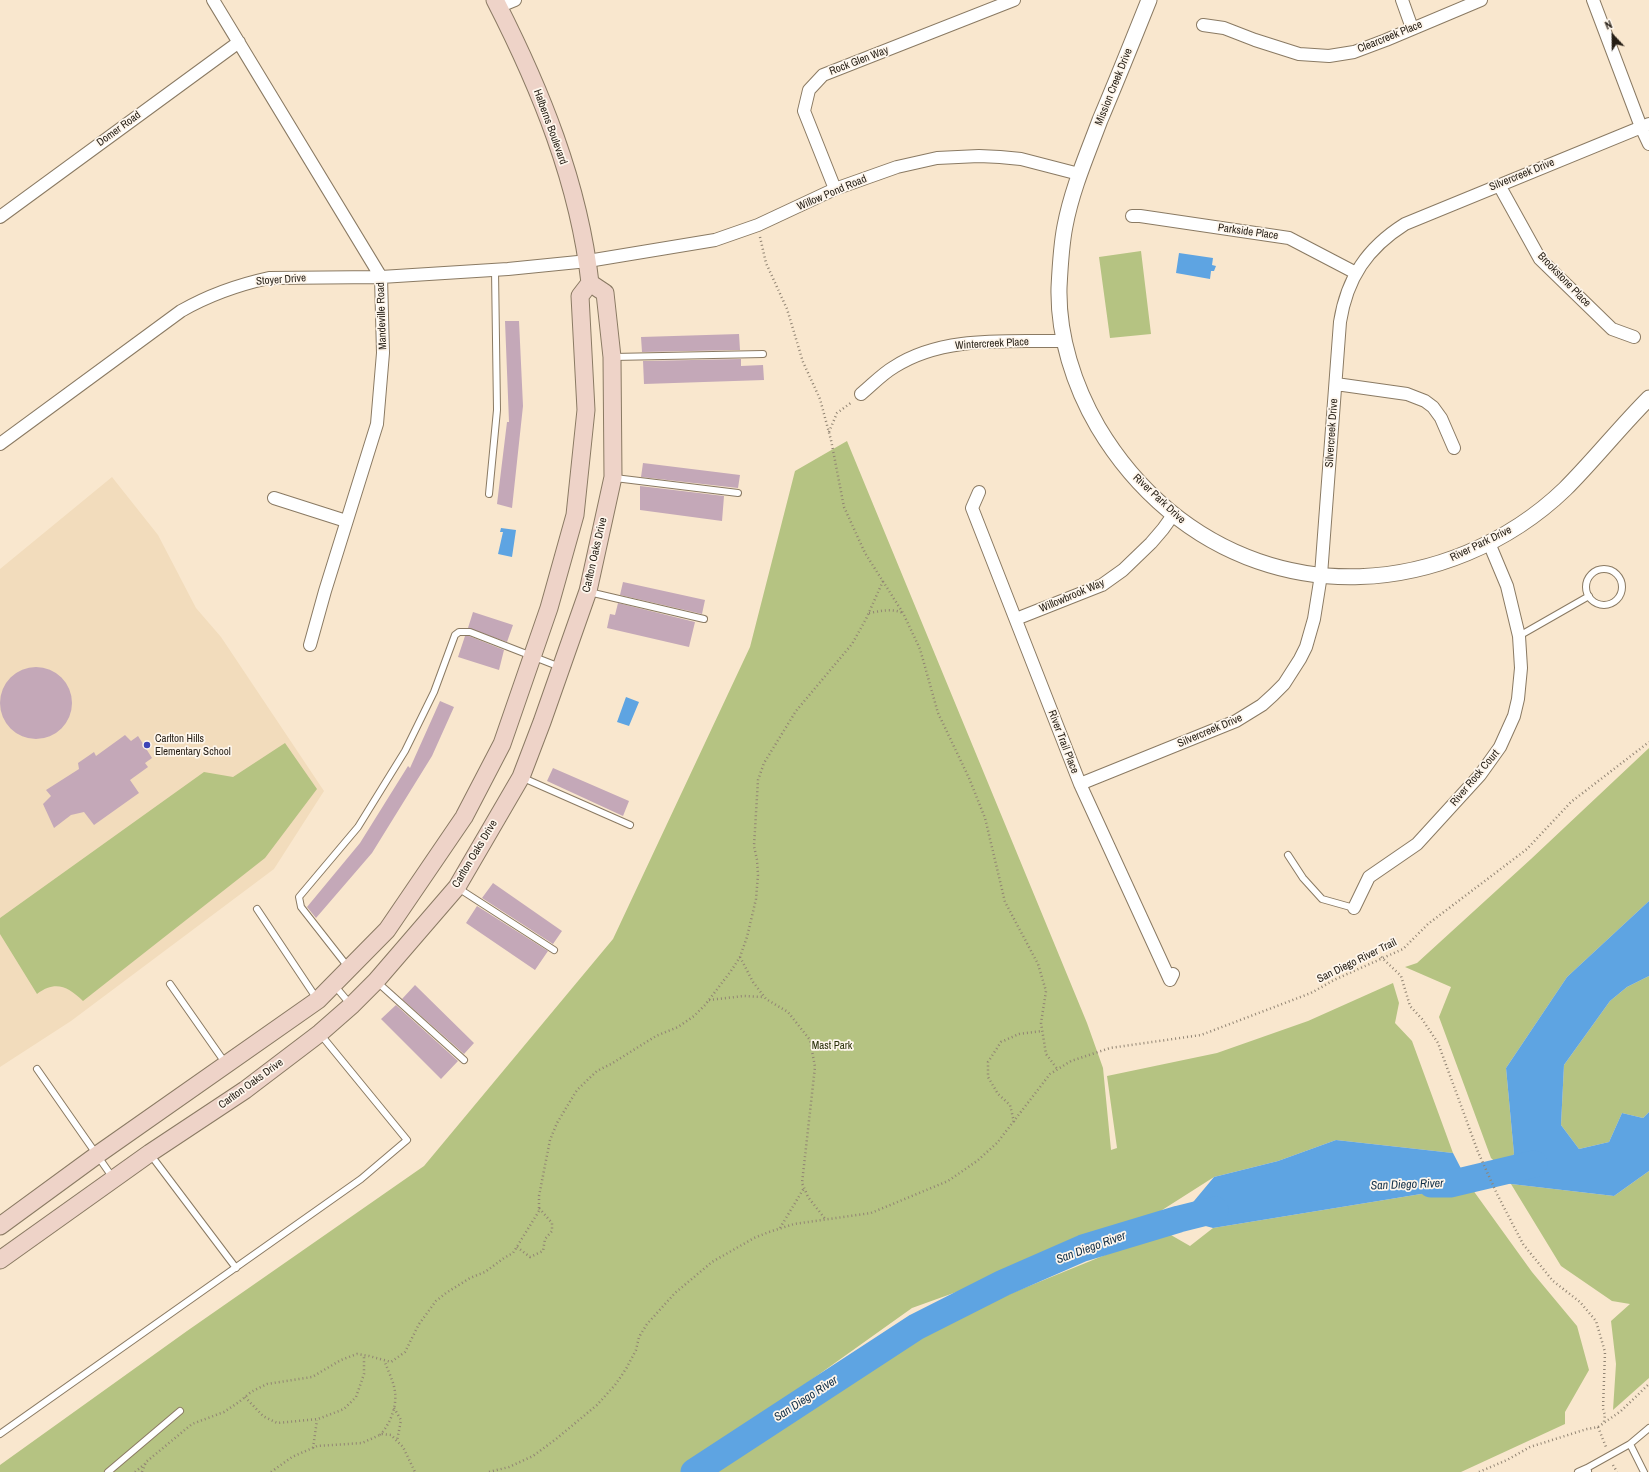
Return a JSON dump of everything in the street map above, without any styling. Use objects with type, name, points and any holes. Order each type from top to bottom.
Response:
[{"type":"main road","name":"Halberns Boulevard","points":[[496,3],[542,100],[550,122],[574,199],[588,261]]},
{"type":"main road","points":[[0,1226],[97,1155],[318,1000],[387,930],[464,816],[502,744],[549,608],[575,515],[586,410],[580,296],[590,283],[588,261]]},
{"type":"main road","name":"Carlton Oaks Drive","points":[[0,1260],[150,1153],[245,1090],[320,1033],[352,1005],[376,981],[457,887],[521,777],[542,722],[588,591],[613,478],[612,357],[605,293],[590,283]]},
{"type":"street","name":"Mandeville Road","points":[[213,0],[381,277],[383,353],[377,424],[346,522],[310,645]]},
{"type":"street","points":[[496,3],[515,0]]},
{"type":"street","name":"Rock Glen Way","points":[[835,189],[804,111],[809,90],[823,75],[1014,0]]},
{"type":"street","name":"Mission Creek Drive","points":[[1079,174],[1148,0]]},
{"type":"street","points":[[1402,0],[1412,28]]},
{"type":"street","name":"Clearcreek Place","points":[[1203,25],[1224,28],[1299,54],[1329,56],[1354,52],[1481,0]]},
{"type":"street","points":[[1593,0],[1645,125],[1649,144]]},
{"type":"street","name":"Domer Road","points":[[0,217],[239,42]]},
{"type":"street","name":"Silvercreek Drive","points":[[1080,784],[1236,721],[1262,705],[1284,684],[1297,665],[1306,646],[1314,619],[1321,575],[1340,322],[1343,305],[1348,289],[1356,273],[1372,251],[1393,232],[1405,224],[1645,125]]},
{"type":"street","name":"Willow Pond Road","points":[[588,261],[715,240],[758,225],[835,189],[897,167],[924,161],[958,156],[1021,159],[1079,174]]},
{"type":"street","name":"River Park Drive","points":[[1079,174],[1065,227],[1059,288],[1065,341],[1070,362],[1085,402],[1107,442],[1138,481],[1173,515],[1198,533],[1232,551],[1276,566],[1321,575],[1373,576],[1405,572],[1449,560],[1489,543],[1529,519],[1565,488],[1649,398]]},
{"type":"street","name":"Brookstone Place","points":[[1499,185],[1540,259],[1612,329],[1634,337]]},
{"type":"street","name":"Parkside Place","points":[[1132,216],[1289,238],[1356,273]]},
{"type":"street","name":"Stoyer Drive","points":[[0,444],[181,311],[208,296],[231,288],[268,278],[381,277],[495,270],[588,261]]},
{"type":"street","name":"Wintercreek Place","points":[[861,394],[894,367],[927,352],[945,347],[984,342],[1065,341]]},
{"type":"street","points":[[1336,384],[1407,394],[1425,401],[1433,407],[1441,418],[1454,448]]},
{"type":"street","name":"River Trail Place","points":[[979,492],[972,508],[1080,784],[1170,980],[1173,974]]},
{"type":"street","points":[[274,498],[346,522]]},
{"type":"street","name":"Willowbrook Way","points":[[1016,619],[1102,585],[1123,570],[1151,543],[1173,515]]},
{"type":"street","name":"River Rock Court","points":[[1354,908],[1369,877],[1417,844],[1480,775],[1500,747],[1514,716],[1522,668],[1519,636],[1507,586],[1489,543]]},
{"type":"lane","points":[[489,494],[497,410],[495,270]]},
{"type":"lane","points":[[612,357],[763,354]]},
{"type":"lane","points":[[613,478],[738,493]]},
{"type":"lane","points":[[1607,569],[1618,575],[1622,586],[1621,592],[1615,601],[1609,604],[1598,603],[1589,596],[1586,585],[1591,574],[1596,571],[1607,569]]},
{"type":"lane","points":[[588,591],[704,618]]},
{"type":"lane","points":[[1519,636],[1589,596]]},
{"type":"lane","points":[[349,969],[301,907],[299,900],[301,893],[358,827],[405,752],[434,692],[455,636],[464,631],[470,632],[561,667]]},
{"type":"lane","points":[[521,777],[630,825]]},
{"type":"lane","points":[[1288,855],[1302,878],[1322,899],[1354,908]]},
{"type":"lane","points":[[457,887],[554,950]]},
{"type":"lane","points":[[257,909],[318,1000]]},
{"type":"lane","points":[[376,981],[464,1060]]},
{"type":"lane","points":[[170,984],[226,1064]]},
{"type":"lane","points":[[334,985],[352,1005]]},
{"type":"lane","points":[[0,1434],[361,1179],[407,1140],[320,1033]]},
{"type":"lane","points":[[37,1069],[114,1180]]},
{"type":"lane","points":[[150,1153],[236,1268]]},
{"type":"lane","points":[[108,1472],[180,1411]]},
{"type":"lane","points":[[1578,1472],[1588,1470],[1630,1444],[1649,1428]]},
{"type":"lane","points":[[1630,1444],[1644,1472]]},
{"type":"path","points":[[758,225],[766,263],[788,309],[803,362],[820,399],[844,508],[865,553],[904,614],[920,649],[938,713],[969,778],[984,818],[1005,902],[1038,964],[1046,991],[1041,1023],[1046,1054],[1058,1070]]},
{"type":"path","points":[[828,432],[837,413],[861,394]]},
{"type":"path","points":[[135,1472],[192,1424],[224,1412],[251,1392],[267,1384],[312,1377],[341,1360],[357,1354],[391,1362],[405,1352],[419,1324],[427,1312],[446,1292],[470,1278],[484,1272],[513,1253],[538,1211],[539,1196],[550,1140],[557,1123],[577,1090],[597,1071],[612,1064],[656,1036],[678,1027],[694,1016],[731,971],[740,957],[747,937],[756,899],[758,875],[754,839],[758,780],[764,763],[796,710],[852,644],[869,613],[883,581]]},
{"type":"path","points":[[869,613],[884,610],[896,610],[904,614]]},
{"type":"path","name":"San Diego River Trail","points":[[489,1472],[509,1467],[533,1456],[556,1439],[597,1404],[616,1385],[626,1369],[636,1350],[639,1337],[647,1324],[689,1280],[723,1255],[754,1238],[794,1224],[870,1213],[948,1181],[977,1161],[997,1143],[1050,1074],[1071,1061],[1110,1048],[1200,1035],[1311,993],[1381,957],[1403,948],[1428,924],[1527,849],[1571,802],[1649,742]]},
{"type":"path","points":[[740,957],[753,982],[764,997],[788,1012],[810,1040],[815,1067],[802,1183],[808,1197],[826,1220]]},
{"type":"path","points":[[1381,957],[1401,976],[1410,1006],[1422,1019],[1438,1042],[1478,1152],[1497,1194],[1524,1244],[1553,1281],[1580,1302],[1596,1321],[1606,1352],[1603,1409],[1605,1415],[1604,1422]]},
{"type":"path","points":[[708,1000],[744,996],[764,997]]},
{"type":"path","points":[[1014,1122],[1010,1105],[998,1094],[988,1077],[988,1062],[1001,1042],[1019,1034],[1042,1031]]},
{"type":"path","points":[[779,1229],[804,1188]]},
{"type":"path","points":[[517,1247],[530,1257],[544,1251],[545,1239],[552,1231],[552,1223],[539,1208]]},
{"type":"path","points":[[245,1397],[263,1416],[277,1423],[317,1420],[344,1409],[356,1397],[364,1374],[364,1355]]},
{"type":"path","points":[[378,1436],[388,1426],[394,1408],[395,1392],[385,1361]]},
{"type":"path","points":[[1479,1472],[1507,1460],[1530,1447],[1598,1427],[1621,1412],[1649,1384]]},
{"type":"path","points":[[394,1408],[401,1420],[397,1441]]},
{"type":"path","points":[[313,1448],[317,1420]]},
{"type":"path","points":[[1598,1427],[1606,1449]]},
{"type":"path","points":[[271,1472],[292,1457],[317,1446],[362,1443],[382,1434],[391,1435],[404,1447],[415,1472]]},
{"type":"path","points":[[142,1472],[146,1463]]},
{"type":"shaded area","name":"Carlton Hills Elementary School","points":[[112,477],[158,535],[196,608],[221,637],[324,791],[274,869],[71,1021],[0,1067],[0,569]]},
{"type":"green space","points":[[1141,251],[1151,334],[1110,338],[1099,257]]},
{"type":"green space","name":"Mast Park","points":[[847,441],[1087,1023],[1103,1068],[1111,1150],[1117,1148],[1107,1076],[1217,1053],[1308,1021],[1393,983],[1399,1003],[1395,1023],[1412,1041],[1453,1153],[1336,1140],[1278,1161],[1214,1177],[1148,1219],[998,1277],[912,1308],[682,1472],[0,1472],[0,1465],[187,1331],[424,1166],[613,939],[750,647],[795,471]]},
{"type":"green space","points":[[285,743],[317,789],[265,858],[83,1001],[67,989],[56,986],[50,987],[37,994],[0,934],[0,918],[204,772],[233,777]]},
{"type":"green space","points":[[1649,748],[1649,901],[1567,977],[1506,1068],[1514,1154],[1501,1167],[1491,1158],[1439,1017],[1451,987],[1405,967],[1417,963],[1531,859]]},
{"type":"green space","points":[[1649,976],[1649,1112],[1643,1118],[1622,1113],[1609,1142],[1579,1149],[1561,1125],[1564,1065],[1610,1001],[1627,987]]},
{"type":"green space","points":[[1649,1171],[1649,1378],[1613,1410],[1616,1364],[1611,1321],[1630,1304],[1612,1301],[1561,1266],[1511,1184],[1614,1196]]},
{"type":"green space","points":[[1470,1186],[1532,1272],[1577,1326],[1589,1370],[1565,1412],[1565,1424],[1461,1472],[709,1472],[924,1334],[1012,1293],[1164,1231],[1190,1246],[1213,1228]]},
{"type":"water","points":[[1179,253],[1213,258],[1212,265],[1216,266],[1214,271],[1211,271],[1210,279],[1176,273]]},
{"type":"water","points":[[501,528],[516,530],[512,557],[498,554],[503,532],[500,532]]},
{"type":"water","points":[[626,697],[639,702],[629,726],[617,722]]},
{"type":"water","points":[[1649,901],[1649,976],[1627,987],[1610,1001],[1564,1065],[1561,1125],[1579,1149],[1609,1142],[1622,1113],[1643,1118],[1649,1112],[1649,1171],[1614,1196],[1511,1184],[1495,1179],[1501,1167],[1514,1154],[1506,1068],[1567,977]]},
{"type":"water","points":[[1336,1140],[1453,1153],[1470,1186],[1213,1228],[1179,1219],[1214,1177],[1278,1161]]},
{"type":"building","points":[[505,321],[519,321],[523,406],[512,508],[497,504],[507,422],[509,422]]},
{"type":"building","points":[[739,334],[740,350],[642,352],[641,337]]},
{"type":"building","points":[[741,359],[741,366],[763,365],[764,380],[644,384],[643,361]]},
{"type":"building","points":[[643,463],[740,475],[738,488],[641,477]]},
{"type":"building","points":[[640,486],[724,496],[722,521],[640,510]]},
{"type":"building","points":[[623,582],[705,600],[702,614],[620,595]]},
{"type":"building","points":[[618,603],[695,622],[689,647],[607,628],[610,614],[615,615]]},
{"type":"building","points":[[473,612],[513,625],[507,642],[468,628]]},
{"type":"building","points":[[465,636],[469,636],[504,650],[499,670],[458,657]]},
{"type":"building","points":[[36,667],[56,673],[66,683],[72,703],[66,723],[56,733],[36,739],[16,733],[6,723],[0,703],[6,683],[16,673]]},
{"type":"building","points":[[440,701],[454,707],[432,756],[372,853],[316,918],[307,907],[360,843],[408,766],[410,768]]},
{"type":"building","points":[[125,735],[131,741],[138,736],[152,758],[145,763],[148,767],[130,780],[139,793],[94,825],[84,812],[71,815],[54,828],[43,804],[51,796],[46,790],[79,769],[78,763],[94,752],[96,756]]},
{"type":"building","points":[[553,768],[629,801],[623,816],[547,781]]},
{"type":"building","points":[[493,883],[562,931],[553,944],[482,898]]},
{"type":"building","points":[[477,906],[548,951],[535,970],[466,923]]},
{"type":"building","points":[[415,985],[474,1043],[464,1054],[402,999]]},
{"type":"building","points":[[396,1005],[458,1061],[441,1079],[381,1019]]},
{"type":"waterway","name":"San Diego River","points":[[1431,1184],[1450,1184],[1534,1164]]},
{"type":"waterway","name":"San Diego River","points":[[694,1472],[916,1327],[1003,1283],[1083,1248],[1179,1219],[1215,1210]]},
{"type":"place","name":"Carlton Hills Elementary School","points":[[147,745]]}]
